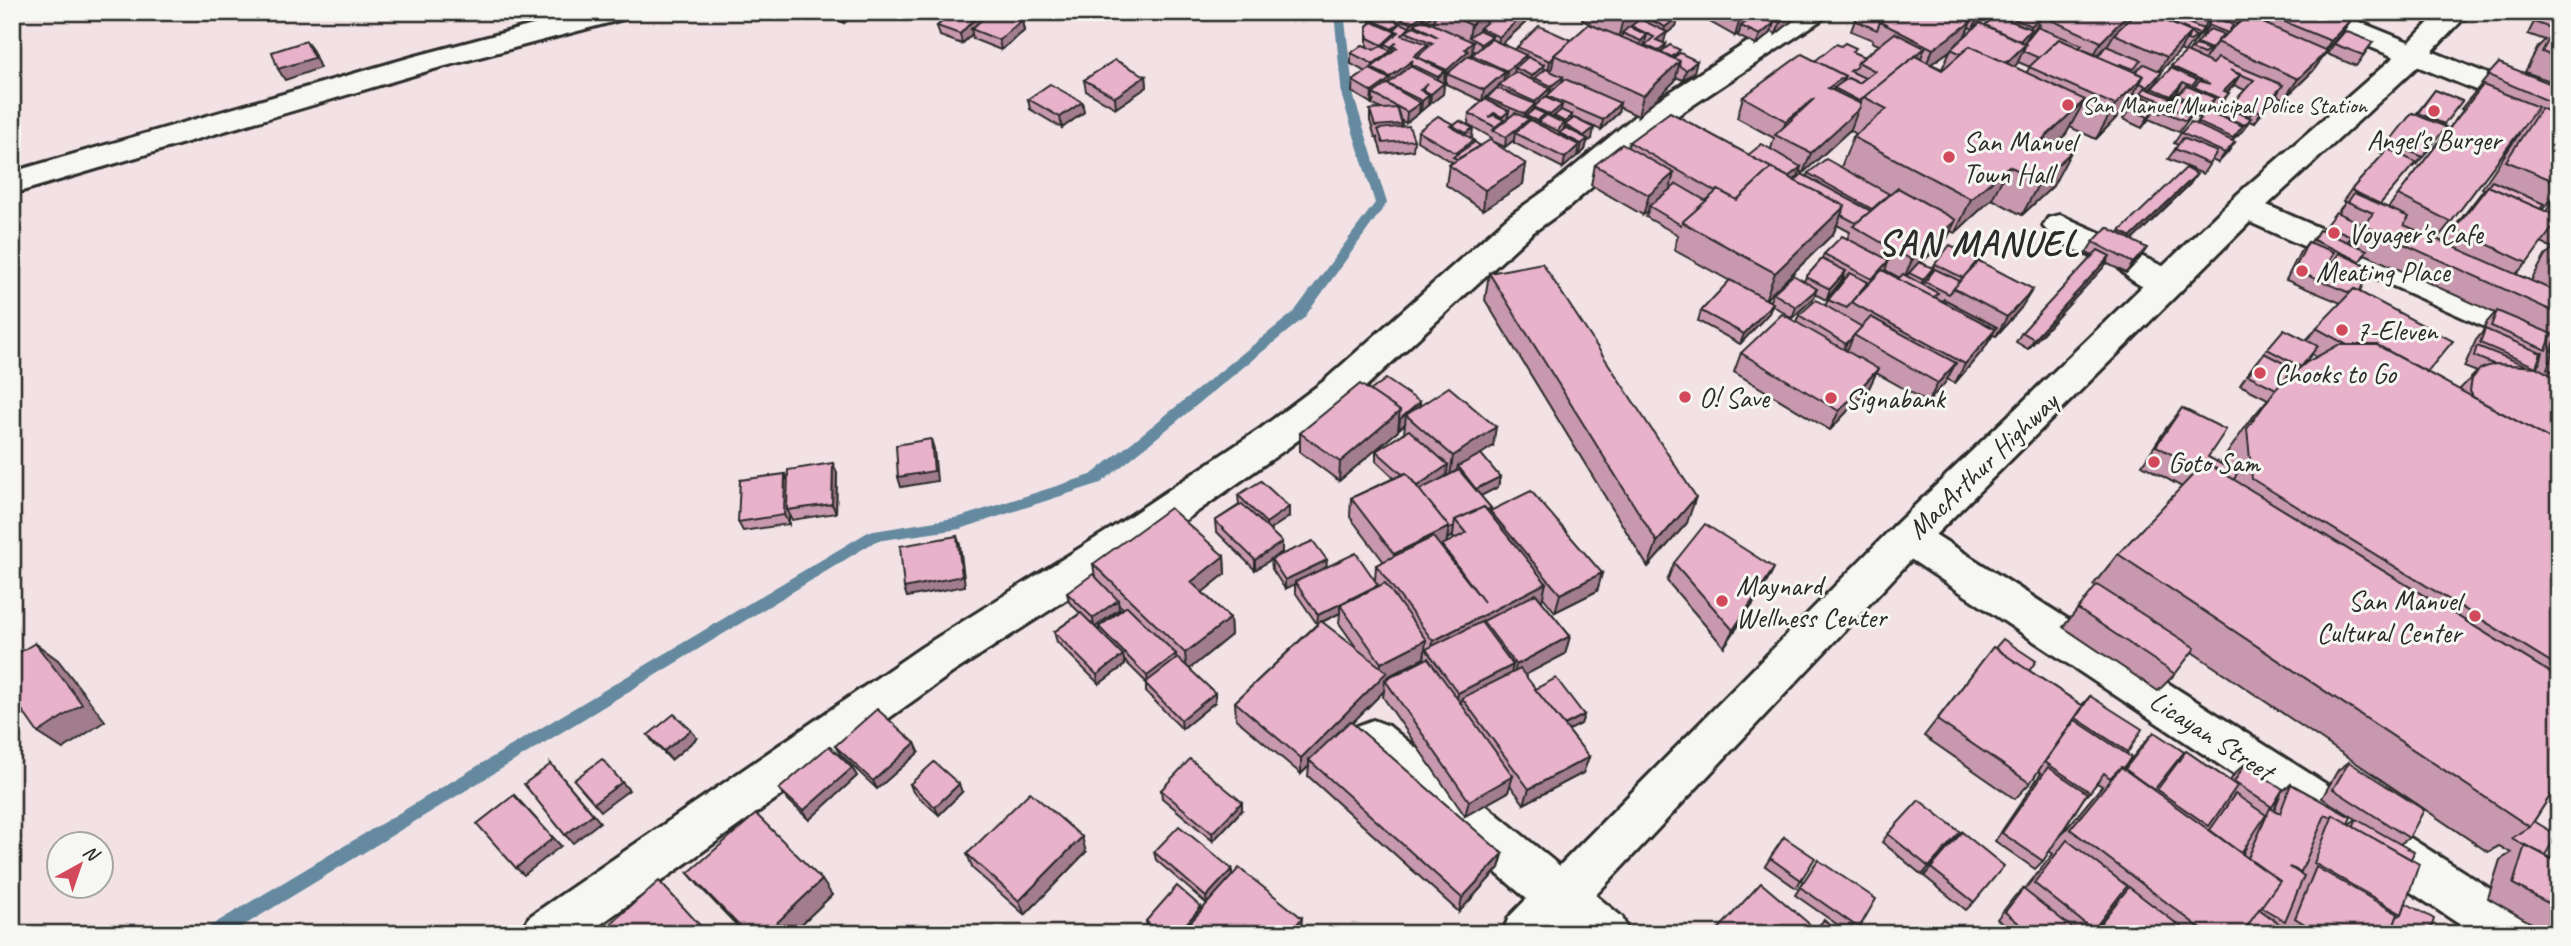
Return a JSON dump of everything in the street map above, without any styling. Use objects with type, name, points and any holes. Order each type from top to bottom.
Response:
[{"type":"main road","points":[[12,183],[423,64],[617,12]]},
{"type":"main road","points":[[546,934],[937,660],[1201,490],[1337,391],[1520,225],[1558,198],[1652,118],[1814,12]]},
{"type":"main road","points":[[2309,12],[2559,114]]},
{"type":"main road","name":"MacArthur Highway","points":[[1526,934],[1908,537],[2246,207],[2412,56],[2456,12]]},
{"type":"main road","points":[[2246,207],[2559,347]]},
{"type":"main road","points":[[2060,226],[2095,244]]},
{"type":"main road","points":[[2134,265],[2168,283]]},
{"type":"main road","name":"Licayan Street","points":[[1908,537],[2517,934]]},
{"type":"main road","points":[[1373,740],[1605,934]]},
{"type":"building","points":[[952,12],[981,12],[960,34],[937,26]]},
{"type":"building","points":[[991,12],[1001,12],[1022,20],[999,40],[971,29]]},
{"type":"building","points":[[1379,12],[1399,23],[1392,29],[1370,19]]},
{"type":"building","points":[[1405,12],[1427,12],[1411,23],[1398,17]]},
{"type":"building","points":[[1427,12],[1435,12],[1428,19],[1423,17]]},
{"type":"building","points":[[1443,12],[1485,12],[1471,25]]},
{"type":"building","points":[[1498,12],[1526,13],[1499,37],[1480,28]]},
{"type":"building","points":[[1610,12],[1632,12],[1623,19]]},
{"type":"building","points":[[1651,12],[1670,12],[1679,16],[1665,27],[1645,17]]},
{"type":"building","points":[[1771,12],[1793,12],[1780,23],[1766,16]]},
{"type":"building","points":[[1864,12],[1883,20],[1877,30],[1855,20]]},
{"type":"building","points":[[1871,12],[1894,12],[1885,19]]},
{"type":"building","points":[[1894,12],[1952,12],[1971,22],[1933,49],[1880,22]]},
{"type":"building","points":[[1999,12],[2030,12],[2041,17],[2031,26]]},
{"type":"building","points":[[2049,12],[2130,12],[2101,42],[2044,17]]},
{"type":"building","points":[[2137,12],[2145,12],[2191,32],[2167,57],[2114,34]]},
{"type":"building","points":[[2230,12],[2275,12],[2264,24],[2247,16],[2238,24],[2223,19]]},
{"type":"building","points":[[2277,12],[2346,12],[2354,16],[2331,41],[2273,17]]},
{"type":"building","points":[[2542,12],[2559,12],[2559,29],[2536,23]]},
{"type":"building","points":[[1996,15],[2031,29],[2020,41],[1985,25]]},
{"type":"building","points":[[1760,16],[1774,23],[1760,35],[1741,26],[1749,20],[1754,21]]},
{"type":"building","points":[[2171,16],[2203,29],[2199,34],[2167,21]]},
{"type":"building","points":[[2247,16],[2327,51],[2298,79],[2217,42]]},
{"type":"building","points":[[2214,17],[2233,25],[2228,33],[2208,25]]},
{"type":"building","points":[[1422,19],[1473,42],[1465,49],[1468,51],[1447,70],[1417,57],[1433,43],[1406,32],[1414,26],[1438,37],[1415,24]]},
{"type":"building","points":[[1640,19],[1667,32],[1656,40],[1666,44],[1658,51],[1645,45],[1654,37],[1631,26]]},
{"type":"building","points":[[1372,22],[1396,32],[1382,45],[1368,38],[1367,26]]},
{"type":"building","points":[[1401,23],[1410,27],[1402,35],[1428,44],[1414,56],[1445,71],[1438,77],[1411,64],[1413,60],[1390,77],[1371,68],[1397,48],[1393,46],[1397,42],[1391,47],[1385,44],[1399,32],[1394,30]]},
{"type":"building","points":[[1980,23],[2026,44],[2006,63],[1970,46],[1961,54],[1951,49]]},
{"type":"building","points":[[1589,24],[1680,61],[1643,96],[1554,55]]},
{"type":"building","points":[[1539,26],[1571,40],[1550,61],[1517,47]]},
{"type":"building","points":[[1629,27],[1647,35],[1641,41],[1622,33]]},
{"type":"building","points":[[2037,27],[2082,45],[2079,48],[2059,39],[2039,58],[2023,51],[2026,44],[2024,43]]},
{"type":"building","points":[[2555,27],[2559,29],[2559,58],[2542,52]]},
{"type":"building","points":[[2210,29],[2223,34],[2211,49],[2197,43]]},
{"type":"building","points":[[1479,30],[1492,36],[1481,44],[1469,37]]},
{"type":"building","points":[[2345,31],[2373,42],[2363,55],[2334,44]]},
{"type":"building","points":[[1895,33],[1925,48],[1859,101],[1834,88],[1848,78],[1859,83],[1875,71],[1858,62]]},
{"type":"building","points":[[2190,33],[2196,36],[2191,41],[2187,40]]},
{"type":"building","points":[[1491,39],[1526,55],[1507,71],[1472,55]]},
{"type":"building","points":[[2059,39],[2144,76],[2115,105],[2029,67]]},
{"type":"building","points":[[306,41],[314,58],[278,69],[272,52]]},
{"type":"building","points":[[1845,43],[1856,48],[1852,52],[1864,57],[1850,71],[1865,78],[1859,83],[1848,78],[1842,82],[1845,76],[1815,61],[1836,44],[1841,46]]},
{"type":"building","points":[[1363,45],[1374,50],[1381,46],[1391,51],[1373,64],[1351,53]]},
{"type":"building","points":[[1670,45],[1680,50],[1672,57],[1661,52]]},
{"type":"building","points":[[2196,45],[2209,50],[2204,54],[2191,49]]},
{"type":"building","name":"San Manuel Town Hall","points":[[1970,46],[2085,100],[2043,139],[2071,152],[2040,181],[2009,166],[1971,199],[1853,137],[1887,109],[1864,97],[1915,56],[1942,70]]},
{"type":"building","points":[[2106,46],[2141,60],[2134,69],[2083,50],[2099,55]]},
{"type":"building","points":[[2186,52],[2213,64],[2218,58],[2283,85],[2261,112],[2235,101],[2254,80],[2230,70],[2240,75],[2224,91],[2229,93],[2223,100],[2194,87],[2200,81],[2210,84],[2171,66]]},
{"type":"building","points":[[1680,53],[1697,61],[1686,70],[1679,66],[1680,61],[1673,58]]},
{"type":"building","points":[[1802,54],[1845,76],[1828,88],[1861,104],[1859,109],[1811,153],[1775,135],[1815,98],[1786,121],[1743,97]]},
{"type":"building","points":[[1468,56],[1505,72],[1484,90],[1447,74]]},
{"type":"building","points":[[1528,57],[1544,65],[1532,76],[1515,68]]},
{"type":"building","points":[[1115,60],[1146,76],[1115,97],[1084,80]]},
{"type":"building","points":[[2499,63],[2559,87],[2559,96],[2553,103],[2488,75]]},
{"type":"building","points":[[2144,64],[2162,72],[2148,87],[2140,83],[2144,76],[2135,72]]},
{"type":"building","points":[[1410,66],[1444,83],[1431,94],[1422,89],[1428,83],[1423,87],[1420,90],[1429,95],[1422,101],[1388,84]]},
{"type":"building","points":[[2171,68],[2197,80],[2192,86],[2183,82],[2171,96],[2152,88]]},
{"type":"building","points":[[1370,69],[1390,79],[1372,92],[1353,81]]},
{"type":"building","points":[[1546,69],[1563,77],[1551,86],[1535,78]]},
{"type":"building","points":[[1515,72],[1550,88],[1535,102],[1499,85]]},
{"type":"building","points":[[1565,79],[1620,103],[1603,120],[1547,96]]},
{"type":"building","points":[[1050,84],[1082,102],[1060,117],[1028,99]]},
{"type":"building","points":[[1387,84],[1420,103],[1407,112],[1373,94]]},
{"type":"building","points":[[2483,85],[2538,107],[2451,222],[2398,195]]},
{"type":"building","points":[[2187,86],[2215,98],[2205,108],[2177,95]]},
{"type":"building","points":[[1497,88],[1535,104],[1525,114],[1487,98]]},
{"type":"building","points":[[2145,88],[2171,98],[2167,103],[2141,93]]},
{"type":"building","points":[[2435,90],[2462,101],[2444,124],[2418,113]]},
{"type":"building","points":[[2141,96],[2189,116],[2186,121],[2155,108],[2148,117],[2130,109]]},
{"type":"building","points":[[1545,97],[1562,105],[1550,115],[1534,107]]},
{"type":"building","points":[[2175,97],[2198,106],[2190,115],[2168,106]]},
{"type":"building","points":[[1485,99],[1509,111],[1502,117],[1494,113],[1489,117],[1494,115],[1504,120],[1495,127],[1469,113]]},
{"type":"building","points":[[2231,102],[2253,111],[2249,116],[2227,106]]},
{"type":"building","points":[[2221,106],[2251,118],[2245,125],[2215,113]]},
{"type":"building","points":[[1397,108],[1402,124],[1375,126],[1370,110]]},
{"type":"building","points":[[2541,108],[2559,116],[2559,183],[2506,161]]},
{"type":"building","points":[[1534,109],[1545,114],[1537,121],[1526,116]]},
{"type":"building","points":[[1561,110],[1572,115],[1565,122],[1554,116]]},
{"type":"building","points":[[2207,111],[2243,126],[2233,138],[2197,122]]},
{"type":"building","points":[[1670,112],[1775,169],[1771,168],[1737,200],[1718,190],[1716,192],[1629,142]]},
{"type":"building","points":[[1515,113],[1529,119],[1506,137],[1493,130]]},
{"type":"building","points":[[2412,113],[2446,127],[2423,157],[2389,142]]},
{"type":"building","points":[[1547,115],[1563,123],[1558,131],[1538,122]]},
{"type":"building","points":[[1438,116],[1474,140],[1456,153],[1418,131]]},
{"type":"building","points":[[1574,118],[1594,128],[1584,136],[1565,125]]},
{"type":"building","points":[[1530,120],[1579,145],[1565,158],[1515,133]]},
{"type":"building","points":[[1460,121],[1473,128],[1466,133],[1453,126]]},
{"type":"building","points":[[2191,122],[2235,142],[2225,153],[2181,133]]},
{"type":"building","points":[[1409,126],[1414,140],[1383,143],[1378,129]]},
{"type":"building","points":[[1566,128],[1588,139],[1581,144],[1559,133]]},
{"type":"building","points":[[2183,138],[2217,152],[2209,164],[2175,149]]},
{"type":"building","points":[[1490,140],[1526,164],[1485,190],[1449,165]]},
{"type":"building","points":[[1475,142],[1480,146],[1457,159],[1453,157]]},
{"type":"building","points":[[1622,144],[1674,173],[1649,195],[1595,165]]},
{"type":"building","points":[[1762,144],[1801,167],[1788,177],[1748,155]]},
{"type":"building","points":[[2388,149],[2416,162],[2380,204],[2351,190]]},
{"type":"building","points":[[1826,159],[1889,194],[1872,209],[1808,173]]},
{"type":"building","points":[[1771,168],[1845,206],[1775,273],[1682,222],[1718,190],[1737,200]]},
{"type":"building","points":[[2186,168],[2197,174],[2131,237],[2120,231]]},
{"type":"building","points":[[1802,174],[1871,211],[1856,223],[1841,215],[1845,206],[1795,181]]},
{"type":"building","points":[[2492,181],[2544,204],[2540,209],[2488,186],[2478,198]]},
{"type":"building","points":[[1677,184],[1706,201],[1681,225],[1649,206]]},
{"type":"building","points":[[2488,186],[2559,217],[2527,263],[2455,229]]},
{"type":"building","points":[[1898,188],[1956,220],[1912,260],[1853,226]]},
{"type":"building","points":[[2354,193],[2409,217],[2404,225],[2559,293],[2559,314],[2364,226],[2373,213],[2348,202]]},
{"type":"building","points":[[2336,212],[2360,223],[2351,236],[2326,225]]},
{"type":"building","points":[[2107,227],[2147,248],[2133,263],[2093,242]]},
{"type":"building","points":[[2319,230],[2367,250],[2360,261],[2313,240]]},
{"type":"building","points":[[1842,236],[1889,260],[1872,279],[1824,254]]},
{"type":"building","points":[[2308,242],[2334,252],[2326,269],[2363,284],[2360,291],[2354,289],[2350,293],[2294,270]]},
{"type":"building","points":[[1950,245],[1979,259],[1963,278],[1935,264]]},
{"type":"building","points":[[2098,250],[2110,256],[2034,339],[2022,332]]},
{"type":"building","points":[[2559,252],[2559,267],[2552,264]]},
{"type":"building","points":[[2339,253],[2372,268],[2364,283],[2330,267]]},
{"type":"building","points":[[1822,259],[1846,271],[1830,289],[1806,277]]},
{"type":"building","points":[[1979,261],[2033,289],[2007,317],[1953,288]]},
{"type":"building","points":[[1919,262],[1933,268],[1923,280],[1909,273]]},
{"type":"building","points":[[1542,263],[1696,497],[1657,542],[1489,273]]},
{"type":"building","points":[[1935,269],[1960,281],[1949,294],[1925,282]]},
{"type":"building","points":[[1882,270],[1996,329],[1965,364],[1851,302]]},
{"type":"building","points":[[1850,273],[1868,282],[1847,308],[1828,300]]},
{"type":"building","points":[[1903,274],[1938,293],[1933,297],[1898,279]]},
{"type":"building","points":[[1793,275],[1817,289],[1796,307],[1773,293]]},
{"type":"building","points":[[1730,280],[1773,303],[1744,334],[1701,311]]},
{"type":"building","points":[[2354,289],[2453,341],[2427,372],[2377,345],[2347,345],[2316,328]]},
{"type":"building","points":[[1944,299],[1997,327],[1995,329],[1942,301]]},
{"type":"building","points":[[1816,300],[1862,327],[1846,344],[1799,315]]},
{"type":"building","points":[[2497,311],[2552,334],[2546,350],[2491,326]]},
{"type":"building","points":[[1782,314],[1878,369],[1839,411],[1741,353]]},
{"type":"building","points":[[1871,317],[1956,363],[1938,383],[1854,335]]},
{"type":"building","points":[[2284,329],[2318,346],[2301,367],[2267,349]]},
{"type":"building","points":[[2485,329],[2541,353],[2536,367],[2480,343]]},
{"type":"building","points":[[2556,337],[2559,339],[2559,350],[2555,348],[2551,352]]},
{"type":"building","name":"San Manuel Cultural Center","points":[[2338,345],[2377,345],[2559,444],[2559,667],[2252,479],[2247,429],[2278,386],[2307,362]]},
{"type":"building","points":[[2477,346],[2525,365],[2493,364],[2474,356]]},
{"type":"building","points":[[2555,348],[2559,350],[2559,374],[2547,369]]},
{"type":"building","points":[[2264,353],[2293,368],[2276,389],[2248,375]]},
{"type":"building","points":[[2494,364],[2536,367],[2559,379],[2559,444],[2473,397],[2470,391],[2472,379],[2480,369]]},
{"type":"building","points":[[1386,379],[1420,402],[1400,419],[1400,411],[1370,391]]},
{"type":"building","points":[[1360,384],[1400,411],[1340,462],[1300,433]]},
{"type":"building","points":[[1449,387],[1496,427],[1453,456],[1406,415]]},
{"type":"building","points":[[2182,408],[2226,430],[2208,457],[2237,473],[2234,480],[2205,462],[2199,469],[2156,446]]},
{"type":"building","points":[[1409,430],[1448,465],[1417,486],[1406,473],[1402,474],[1376,451]]},
{"type":"building","points":[[931,439],[934,471],[898,477],[896,445]]},
{"type":"building","points":[[1481,454],[1500,477],[1476,489],[1458,466]]},
{"type":"building","points":[[2205,462],[2559,678],[2559,782],[2530,827],[2118,554]]},
{"type":"building","points":[[833,463],[832,504],[787,510],[788,470]]},
{"type":"building","points":[[1459,470],[1491,508],[1487,510],[1484,507],[1455,520],[1454,526],[1449,529],[1419,490]]},
{"type":"building","points":[[1406,473],[1449,527],[1394,554],[1351,498]]},
{"type":"building","points":[[785,474],[784,515],[738,522],[740,480]]},
{"type":"building","points":[[1261,481],[1289,507],[1266,523],[1238,495]]},
{"type":"building","points":[[1531,491],[1602,573],[1560,594],[1490,511]]},
{"type":"building","points":[[1242,504],[1282,542],[1255,560],[1215,521]]},
{"type":"building","points":[[1484,507],[1546,583],[1433,641],[1376,565],[1433,537],[1484,602],[1442,545],[1466,533],[1455,520]]},
{"type":"building","points":[[1170,508],[1224,556],[1191,582],[1230,618],[1185,653],[1093,564]]},
{"type":"building","points":[[1705,524],[1774,568],[1733,630],[1674,563]]},
{"type":"building","points":[[957,536],[962,576],[904,588],[900,546]]},
{"type":"building","points":[[1313,541],[1327,560],[1285,580],[1271,559]]},
{"type":"building","points":[[1356,553],[1378,585],[1318,615],[1295,582]]},
{"type":"building","points":[[1093,574],[1118,600],[1093,618],[1067,593]]},
{"type":"building","points":[[1385,583],[1426,640],[1381,663],[1340,605]]},
{"type":"building","points":[[2097,585],[2195,648],[2175,674],[2078,609]]},
{"type":"building","points":[[1536,594],[1570,636],[1516,665],[1483,621]]},
{"type":"building","points":[[1127,606],[1176,654],[1147,676],[1099,627]]},
{"type":"building","points":[[1081,613],[1123,655],[1097,675],[1054,632]]},
{"type":"building","points":[[1321,621],[1387,672],[1301,758],[1235,702]]},
{"type":"building","points":[[1481,622],[1513,665],[1458,693],[1426,649]]},
{"type":"building","points":[[2003,639],[2036,661],[2029,671],[1995,648]]},
{"type":"building","points":[[35,643],[82,704],[38,733],[12,696],[12,657]]},
{"type":"building","points":[[1993,647],[2083,706],[2030,783],[1937,720]]},
{"type":"building","points":[[1178,658],[1215,693],[1181,720],[1145,683]]},
{"type":"building","points":[[1428,658],[1513,776],[1469,801],[1385,680]]},
{"type":"building","points":[[1520,669],[1589,757],[1529,789],[1462,698]]},
{"type":"building","points":[[1556,678],[1584,715],[1564,725],[1535,689]]},
{"type":"building","points":[[2090,696],[2142,729],[2128,752],[2076,718]]},
{"type":"building","points":[[877,709],[915,743],[873,781],[835,746]]},
{"type":"building","points":[[674,714],[691,730],[664,751],[648,735]]},
{"type":"building","points":[[2075,720],[2131,757],[2124,768],[2121,767],[2110,778],[2104,773],[2090,792],[2045,762]]},
{"type":"building","points":[[1350,721],[1503,854],[1462,898],[1309,760]]},
{"type":"building","points":[[2154,732],[2184,752],[2154,790],[2125,769]]},
{"type":"building","points":[[829,746],[852,768],[803,811],[779,789]]},
{"type":"building","points":[[2186,751],[2237,786],[2209,826],[2157,790]]},
{"type":"building","points":[[602,759],[622,782],[594,803],[574,780]]},
{"type":"building","points":[[1190,759],[1242,802],[1212,833],[1161,790]]},
{"type":"building","points":[[934,762],[959,784],[935,807],[910,784]]},
{"type":"building","points":[[2349,762],[2424,810],[2409,838],[2333,789]]},
{"type":"building","points":[[551,764],[593,814],[565,835],[524,784]]},
{"type":"building","points":[[2245,764],[2283,789],[2272,807],[2234,782]]},
{"type":"building","points":[[2048,767],[2087,793],[2043,861],[2002,833]]},
{"type":"building","points":[[2121,767],[2280,881],[2242,934],[2208,934],[2070,829]]},
{"type":"building","points":[[2291,784],[2351,817],[2348,824],[2333,815],[2325,815],[2301,872],[2289,867],[2304,876],[2285,921],[2261,907],[2280,881],[2248,858],[2270,808],[2280,813]]},
{"type":"building","points":[[1030,792],[1082,837],[1019,901],[967,854]]},
{"type":"building","points":[[2235,794],[2266,815],[2241,853],[2210,830]]},
{"type":"building","points":[[514,795],[553,838],[516,868],[477,824]]},
{"type":"building","points":[[1919,800],[1960,832],[1929,867],[1888,834]]},
{"type":"building","points":[[756,814],[822,880],[765,934],[747,934],[688,873]]},
{"type":"building","points":[[2333,815],[2419,864],[2402,914],[2314,863]]},
{"type":"building","points":[[2356,819],[2414,852],[2411,859],[2354,827]]},
{"type":"building","points":[[2534,821],[2557,835],[2545,855],[2512,838],[2530,827]]},
{"type":"building","points":[[1179,826],[1232,869],[1206,897],[1154,852]]},
{"type":"building","points":[[1962,832],[2004,866],[1974,902],[1931,868]]},
{"type":"building","points":[[1784,837],[1815,858],[1801,880],[1770,858]]},
{"type":"building","points":[[2067,840],[2127,886],[2093,930],[2034,883]]},
{"type":"building","points":[[2525,845],[2559,863],[2559,909],[2513,884]]},
{"type":"building","points":[[1818,860],[1876,899],[1859,928],[1800,887]]},
{"type":"building","points":[[2316,867],[2398,914],[2391,934],[2321,934],[2295,918]]},
{"type":"building","points":[[1239,868],[1302,918],[1289,934],[1180,934]]},
{"type":"building","points":[[659,881],[708,934],[599,934]]},
{"type":"building","points":[[1761,883],[1813,927],[1807,934],[1714,934]]},
{"type":"building","points":[[1177,886],[1201,907],[1177,934],[1160,934],[1146,921]]},
{"type":"building","points":[[2129,887],[2190,934],[2092,934]]},
{"type":"building","points":[[2023,889],[2080,934],[2032,934],[2005,912]]},
{"type":"building","points":[[2406,903],[2434,919],[2429,934],[2391,934]]},
{"type":"building","points":[[2259,909],[2285,928],[2281,934],[2242,934]]},
{"type":"building","points":[[1824,920],[1840,934],[1811,934]]},
{"type":"waterway","points":[[213,934],[873,536],[960,523],[1096,479],[1299,315],[1381,203],[1348,97],[1339,12]]},
{"type":"place","name":"San Manuel Municipal Police Station","points":[[2068,105]]},
{"type":"place","name":"Angel's Burger","points":[[2434,111]]},
{"type":"place","name":"San Manuel Town Hall","points":[[1949,157]]},
{"type":"place","name":"Voyager's Cafe","points":[[2334,233]]},
{"type":"place","name":"Meating Place","points":[[2302,271]]},
{"type":"place","name":"7-Eleven","points":[[2342,330]]},
{"type":"place","name":"Chooks to Go","points":[[2260,373]]},
{"type":"place","name":"O! Save","points":[[1685,397]]},
{"type":"place","name":"Signabank","points":[[1831,398]]},
{"type":"place","name":"Goto Sam","points":[[2154,462]]},
{"type":"place","name":"Maynard Wellness Center","points":[[1722,601]]},
{"type":"place","name":"San Manuel Cultural Center","points":[[2475,616]]},
{"type":"district","name":"SAN MANUEL","points":[[1979,243]]}]
